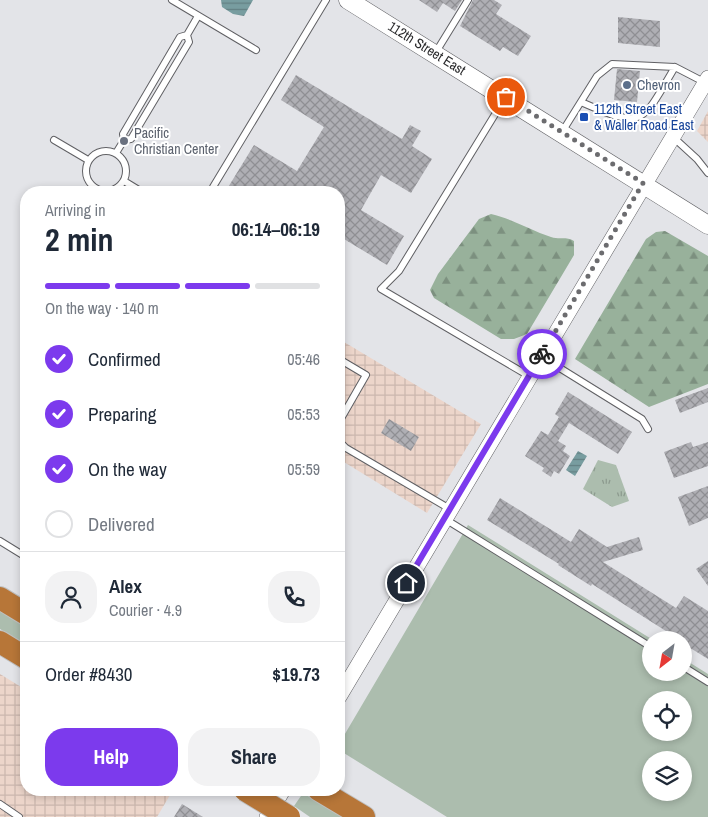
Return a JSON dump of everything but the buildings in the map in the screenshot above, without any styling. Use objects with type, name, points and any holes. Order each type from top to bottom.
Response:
[{"type":"highway","points":[[0,598],[20,610]]},
{"type":"highway","points":[[0,642],[20,654]]},
{"type":"highway","points":[[255,796],[289,817]]},
{"type":"highway","points":[[330,796],[364,817]]},
{"type":"main road","name":"112th Street East","points":[[348,0],[708,225]]},
{"type":"street","points":[[345,687],[643,183],[707,80]]},
{"type":"street","points":[[267,817],[279,796]]},
{"type":"lane","points":[[172,0],[256,50]]},
{"type":"lane","points":[[214,186],[326,0]]},
{"type":"lane","points":[[435,53],[468,0]]},
{"type":"lane","points":[[116,153],[124,140],[123,134],[180,37],[187,35],[198,16]]},
{"type":"lane","points":[[562,132],[597,76],[612,64],[675,67],[707,80]]},
{"type":"lane","points":[[581,102],[617,118],[627,120],[636,118],[651,108],[675,67]]},
{"type":"lane","points":[[506,97],[399,271],[381,289],[529,376]]},
{"type":"lane","points":[[672,136],[697,159],[708,173]]},
{"type":"lane","points":[[54,140],[88,160]]},
{"type":"lane","points":[[92,186],[86,173],[88,160],[98,152],[110,151],[122,158],[126,169],[124,181],[118,186]]},
{"type":"lane","points":[[124,181],[132,186]]},
{"type":"lane","points":[[541,356],[642,419],[648,429]]},
{"type":"lane","points":[[345,363],[366,375],[345,412]]},
{"type":"lane","points":[[345,447],[642,641]]},
{"type":"lane","points":[[0,542],[20,554]]},
{"type":"lane","points":[[692,672],[708,682]]},
{"type":"lane","points":[[0,804],[19,817]]},
{"type":"shaded area","points":[[708,111],[708,142],[697,131]]},
{"type":"shaded area","points":[[345,343],[481,424],[427,513],[345,463]]},
{"type":"shaded area","points":[[0,674],[20,686],[20,796],[169,796],[157,817],[0,817]]},
{"type":"green space","points":[[491,214],[551,237],[574,241],[574,255],[527,334],[514,339],[501,339],[434,298],[430,290],[438,274],[479,219]]},
{"type":"green space","points":[[665,231],[708,256],[708,384],[649,407],[575,359],[646,239],[656,232]]},
{"type":"green space","points":[[598,460],[616,465],[629,501],[612,507],[583,489]]},
{"type":"green space","points":[[468,525],[642,633],[642,681],[692,681],[692,664],[708,674],[708,817],[447,817],[345,754],[345,734]]},
{"type":"green space","points":[[0,611],[20,623],[20,641],[0,629]]},
{"type":"green space","points":[[301,796],[308,796],[343,817],[310,817],[294,806]]},
{"type":"water","points":[[221,0],[253,0],[244,16],[233,14],[222,7]]},
{"type":"water","points":[[578,451],[587,456],[575,476],[566,470]]},
{"type":"way so far","points":[[506,97],[643,183],[542,354]]},
{"type":"place","name":"Chevron","points":[[627,85]]},
{"type":"place","name":"112th Street East & Waller Road East","points":[[584,117]]},
{"type":"place","name":"Pacific Christian Center","points":[[124,141]]},
{"type":"route","points":[[406,583],[542,354]]}]
